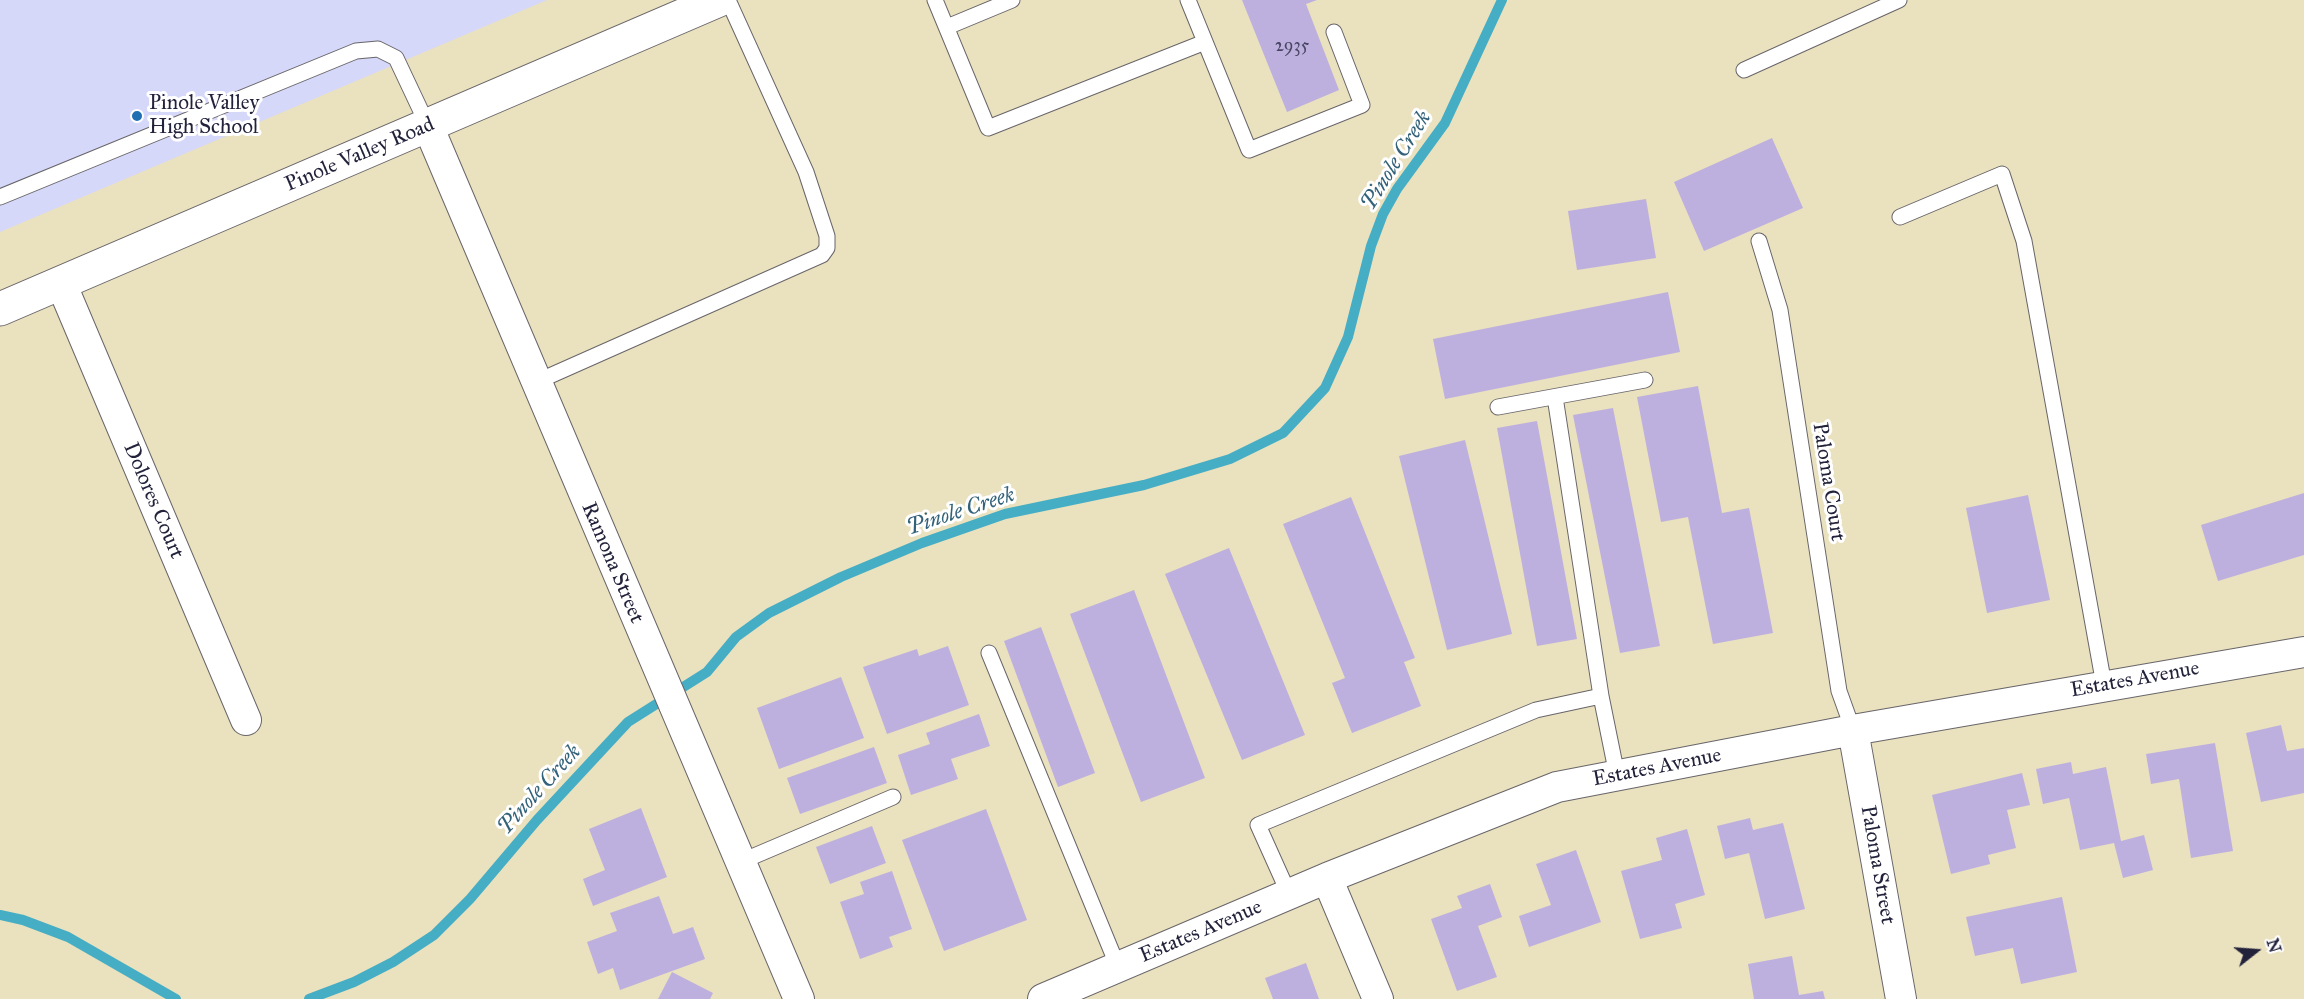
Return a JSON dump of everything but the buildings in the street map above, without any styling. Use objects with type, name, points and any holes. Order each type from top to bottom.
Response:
[{"type":"main road","name":"Pinole Valley Road","points":[[0,309],[719,0]]},
{"type":"street","name":"Ramona Street","points":[[428,126],[658,672],[799,999]]},
{"type":"street","name":"Dolores Court","points":[[61,283],[246,720]]},
{"type":"street","name":"Estates Avenue","points":[[1043,999],[1288,894],[1557,787],[1853,730],[2304,652]]},
{"type":"street","name":"Paloma Street","points":[[1853,730],[1901,999]]},
{"type":"street","points":[[1327,878],[1378,999]]},
{"type":"lane","points":[[536,382],[822,255],[827,248],[827,236],[806,172],[728,0]]},
{"type":"lane","points":[[935,0],[988,128],[1205,42]]},
{"type":"lane","points":[[947,27],[1012,0]]},
{"type":"lane","points":[[1188,0],[1249,150],[1362,105],[1334,32]]},
{"type":"lane","points":[[1744,70],[1899,0]]},
{"type":"lane","points":[[0,197],[356,51],[378,49],[396,58],[428,126]]},
{"type":"lane","points":[[1900,217],[2002,174],[2024,241],[2104,685]]},
{"type":"lane","name":"Paloma Court","points":[[1759,241],[1780,310],[1839,691],[1853,730]]},
{"type":"lane","points":[[1498,407],[1645,380]]},
{"type":"lane","points":[[1555,397],[1601,696],[1617,776]]},
{"type":"lane","points":[[989,653],[1118,967]]},
{"type":"lane","points":[[1288,894],[1258,825],[1536,710],[1601,696]]},
{"type":"lane","points":[[740,862],[893,797]]},
{"type":"shaded area","name":"Pinole Valley High School","points":[[0,0],[547,0],[0,232]]},
{"type":"waterway","name":"Pinole Creek","points":[[309,999],[354,982],[393,962],[434,935],[470,899],[537,820],[628,722],[707,672],[736,637],[769,613],[841,577],[922,543],[1005,514],[1144,485],[1230,459],[1283,433],[1325,388],[1348,337],[1371,246],[1383,214],[1397,189],[1445,123],[1502,0]]},
{"type":"waterway","name":"Pinole Creek","points":[[0,915],[23,920],[68,937],[176,999]]},
{"type":"place","name":"Pinole Valley High School","points":[[137,116]]}]
